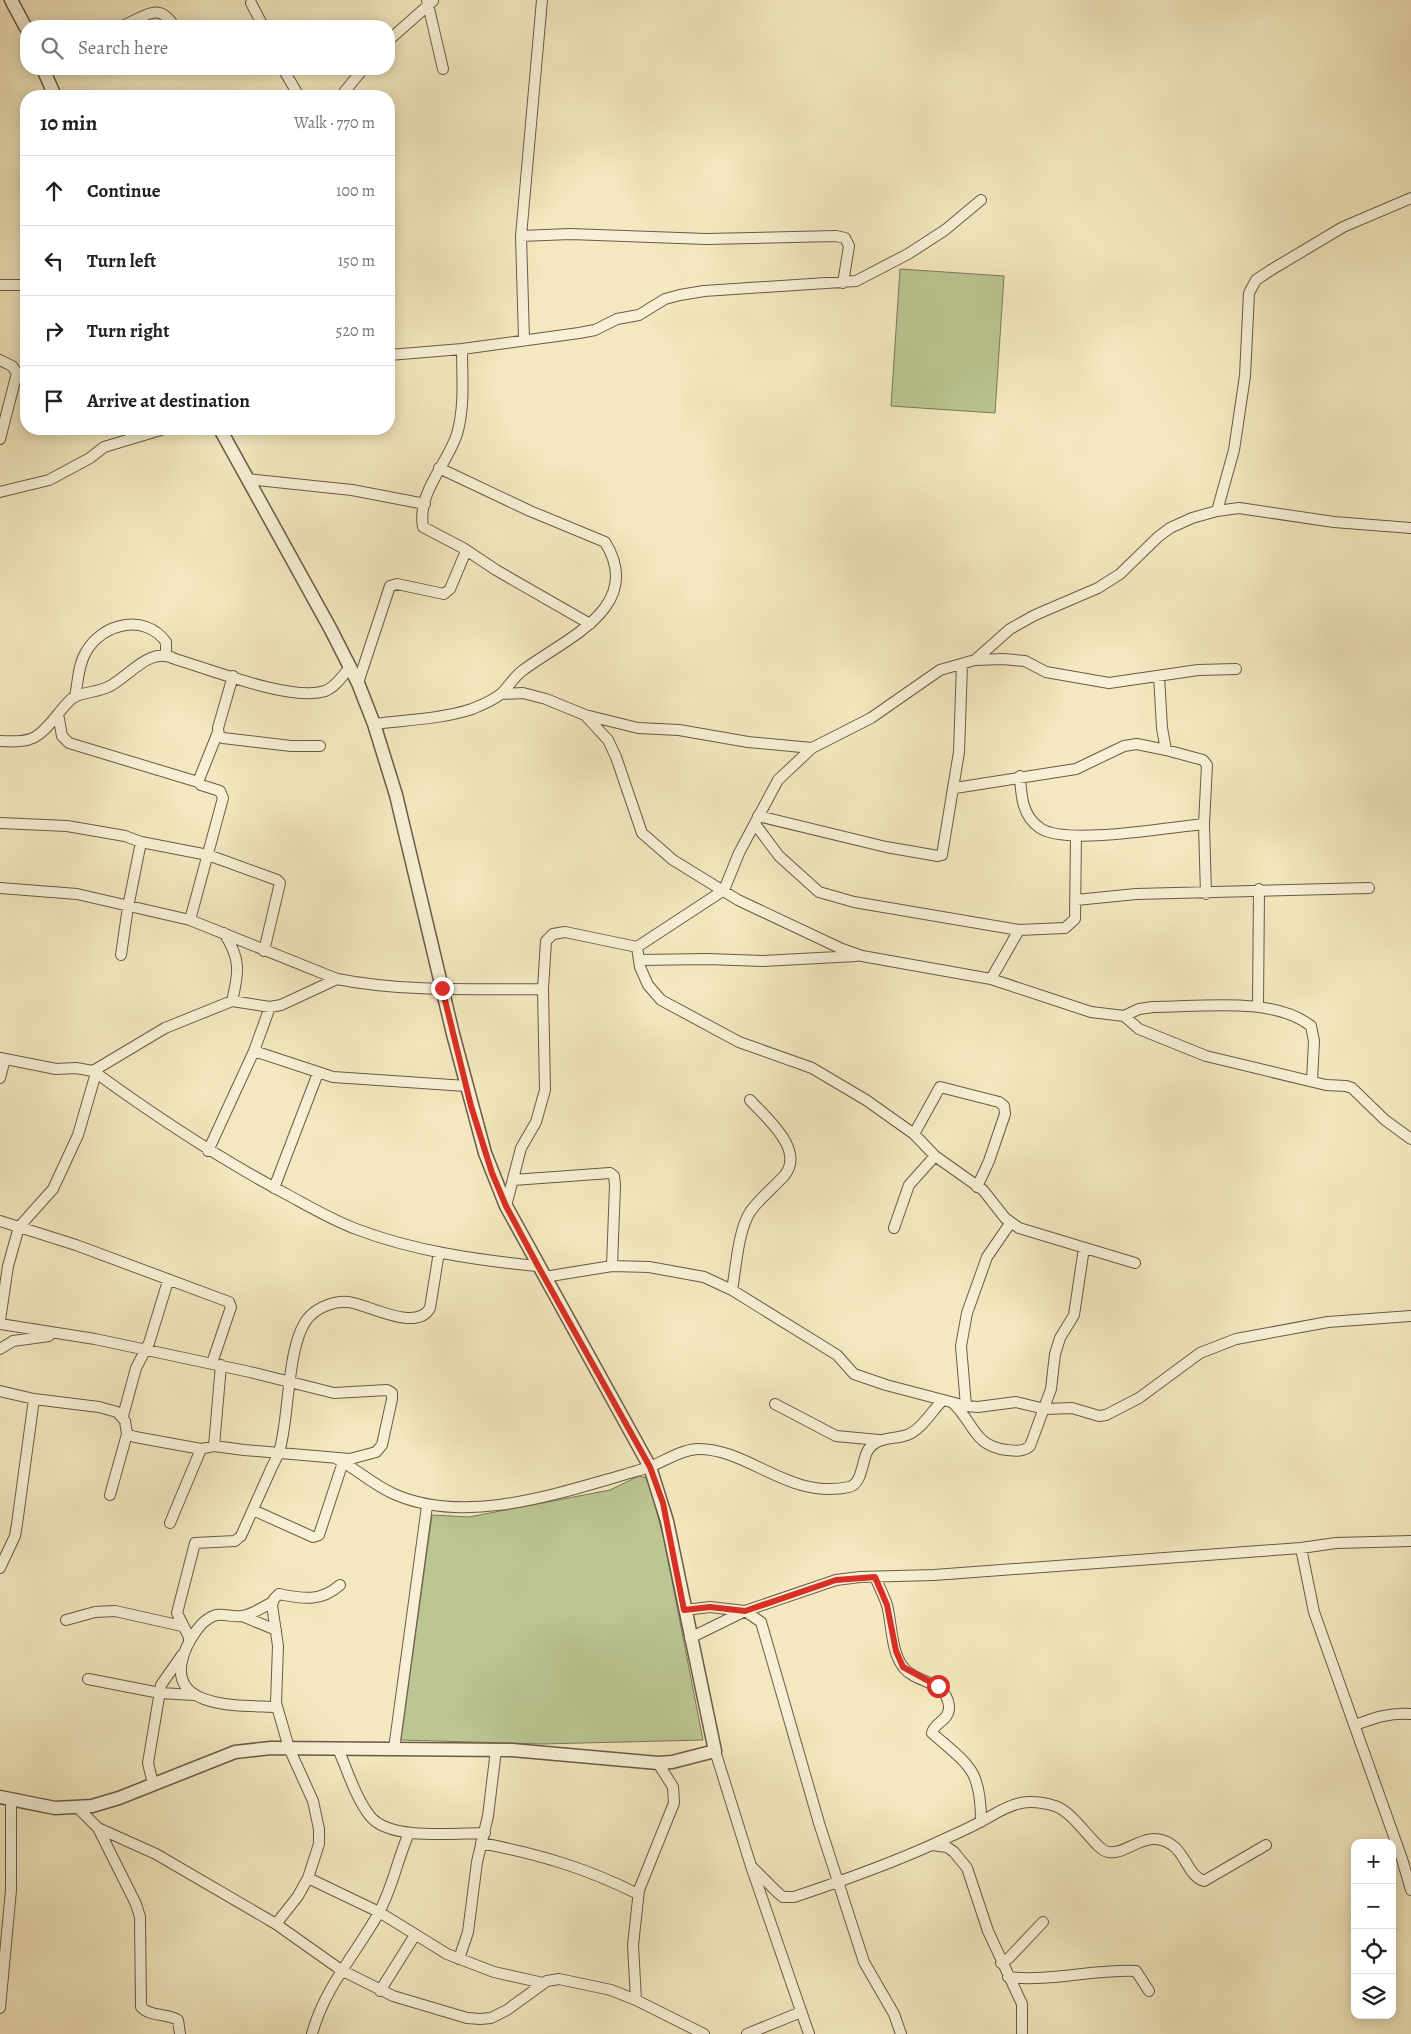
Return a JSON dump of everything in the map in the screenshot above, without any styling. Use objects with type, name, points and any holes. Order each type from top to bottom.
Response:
[{"type":"street","points":[[11,0],[22,20]]},
{"type":"street","points":[[524,339],[521,236],[532,130],[542,0]]},
{"type":"street","points":[[395,34],[430,2]]},
{"type":"street","points":[[430,2],[443,69]]},
{"type":"street","points":[[252,3],[260,20]]},
{"type":"street","points":[[134,20],[151,12],[160,11],[168,15],[171,20]]},
{"type":"street","points":[[46,75],[52,90]]},
{"type":"street","points":[[287,75],[295,90]]},
{"type":"street","points":[[346,90],[358,75]]},
{"type":"street","points":[[1217,511],[1234,450],[1245,376],[1249,294],[1252,285],[1270,270],[1343,227],[1411,198]]},
{"type":"street","points":[[395,355],[462,349],[595,330],[617,319],[639,315],[665,299],[696,292],[843,283],[863,278],[908,254],[944,230],[981,200]]},
{"type":"street","points":[[521,236],[570,234],[706,240],[836,236],[844,238],[848,246],[843,283]]},
{"type":"street","points":[[0,285],[20,285]]},
{"type":"street","points":[[462,349],[463,392],[460,423],[456,437],[439,468],[425,504],[423,527],[590,624]]},
{"type":"street","points":[[0,360],[12,366],[18,373],[0,439]]},
{"type":"street","points":[[0,492],[49,480],[90,458],[104,448],[145,435]]},
{"type":"street","points":[[223,435],[350,666],[374,724],[396,795],[466,1086],[485,1152],[506,1206],[650,1467],[663,1503],[715,1751],[751,1866],[809,2034]]},
{"type":"street","points":[[439,468],[530,511],[605,542],[616,568],[616,586],[610,600],[590,624],[520,672],[501,694]]},
{"type":"street","points":[[247,479],[352,490],[425,504]]},
{"type":"street","points":[[975,660],[1010,629],[1035,615],[1098,588],[1120,574],[1146,547],[1170,528],[1192,518],[1217,511],[1239,508],[1334,522],[1411,528]]},
{"type":"street","points":[[358,683],[390,586],[397,584],[444,594],[450,589],[466,551]]},
{"type":"street","points":[[75,697],[86,652],[94,640],[110,630],[123,624],[151,627],[166,642],[166,654]]},
{"type":"street","points":[[166,654],[174,659],[293,691],[319,692],[334,686],[350,666]]},
{"type":"street","points":[[0,741],[20,742],[31,740],[41,735],[75,697],[108,687],[145,662],[166,654]]},
{"type":"street","points":[[506,1206],[521,1148],[536,1122],[544,1090],[543,989],[546,941],[553,934],[565,932],[637,947],[724,890],[778,780],[812,748],[871,718],[940,670],[975,660],[1003,659],[1025,661],[1046,672],[1109,684],[1198,670],[1236,669]]},
{"type":"street","points":[[757,820],[938,856],[944,852],[959,752],[962,664]]},
{"type":"street","points":[[198,782],[218,732],[233,676]]},
{"type":"street","points":[[1159,676],[1162,728],[1166,750]]},
{"type":"street","points":[[374,724],[470,709],[501,694],[523,693],[546,699],[585,715],[638,728],[679,730],[748,742],[812,748]]},
{"type":"street","points":[[58,714],[62,736],[70,743],[198,782],[201,786],[223,793],[190,920]]},
{"type":"street","points":[[585,715],[608,740],[616,757],[642,833],[674,860],[774,918],[862,956]]},
{"type":"street","points":[[218,732],[222,738],[227,739],[291,746],[320,746]]},
{"type":"street","points":[[955,788],[1020,776],[1076,769],[1124,746],[1137,744],[1203,760],[1206,763],[1204,824],[1206,894]]},
{"type":"street","points":[[1020,776],[1021,802],[1037,827],[1048,834],[1076,836],[1204,824]]},
{"type":"street","points":[[757,820],[779,856],[819,892],[854,902],[1019,930],[1066,928],[1075,919],[1076,836]]},
{"type":"street","points":[[0,823],[75,827],[125,836],[141,842],[208,855],[280,883],[264,951]]},
{"type":"street","points":[[122,955],[128,907],[141,842]]},
{"type":"street","points":[[0,888],[77,894],[190,920],[264,951],[337,979],[354,983],[442,988],[543,989]]},
{"type":"street","points":[[1076,900],[1136,894],[1206,894],[1260,889],[1369,888]]},
{"type":"street","points":[[1258,1006],[1260,889]]},
{"type":"street","points":[[991,979],[1019,930]]},
{"type":"street","points":[[224,933],[236,956],[238,970],[232,1001]]},
{"type":"street","points":[[637,947],[639,960],[648,985],[661,1000],[739,1042],[812,1068],[866,1100],[914,1134],[935,1156],[978,1187],[1019,1228],[1135,1263]]},
{"type":"street","points":[[639,960],[707,958],[762,961],[862,956],[991,979],[1091,1012],[1124,1016],[1154,1007],[1258,1006],[1277,1009],[1303,1020],[1311,1026],[1314,1040],[1312,1081]]},
{"type":"street","points":[[127,1434],[201,1449],[214,1446],[338,1460],[363,1457],[376,1452],[382,1445],[392,1393],[380,1390],[334,1393],[216,1364],[0,1322],[8,1266],[19,1227],[43,1203],[52,1189],[78,1135],[95,1072],[165,1028],[232,1001],[270,1007],[293,1001],[337,979]]},
{"type":"street","points":[[208,1150],[254,1052],[270,1007]]},
{"type":"street","points":[[1124,1016],[1139,1028],[1206,1056],[1312,1081],[1352,1088],[1385,1120],[1411,1139]]},
{"type":"street","points":[[254,1052],[318,1073],[340,1078],[466,1086]]},
{"type":"street","points":[[0,1078],[3,1058],[56,1069],[76,1068],[95,1072],[208,1150],[274,1188],[356,1230],[438,1252],[541,1271],[612,1266],[649,1267],[704,1277],[732,1290],[837,1355],[854,1374],[954,1404],[978,1407],[1016,1402],[1045,1410],[1072,1408],[1099,1416],[1106,1415],[1139,1398],[1200,1354],[1236,1339],[1328,1322],[1411,1316]]},
{"type":"street","points":[[274,1188],[318,1073]]},
{"type":"street","points":[[914,1134],[940,1087],[999,1102],[1004,1106],[1005,1114],[978,1187]]},
{"type":"street","points":[[732,1290],[743,1230],[750,1213],[786,1174],[790,1165],[790,1152],[786,1143],[750,1100]]},
{"type":"street","points":[[894,1228],[909,1185],[935,1156]]},
{"type":"street","points":[[513,1180],[610,1173],[614,1176],[612,1266]]},
{"type":"street","points":[[0,1221],[76,1245],[226,1300],[231,1304],[216,1364],[214,1446]]},
{"type":"street","points":[[966,1406],[961,1346],[968,1313],[987,1257],[1011,1222]]},
{"type":"street","points":[[954,1404],[985,1444],[993,1448],[1018,1451],[1030,1446],[1039,1416],[1045,1410],[1051,1389],[1055,1354],[1060,1338],[1074,1316],[1078,1300],[1084,1248]]},
{"type":"street","points":[[277,1707],[216,1702],[189,1692],[182,1677],[181,1662],[189,1637],[177,1613],[195,1542],[238,1539],[253,1510],[279,1452],[289,1381],[303,1325],[322,1308],[347,1301],[388,1315],[420,1317],[426,1314],[430,1308],[438,1252]]},
{"type":"street","points":[[110,1496],[127,1434],[122,1416],[136,1368],[168,1280]]},
{"type":"street","points":[[0,1349],[13,1341],[44,1336],[95,1339]]},
{"type":"street","points":[[0,1391],[34,1399],[98,1407],[116,1412],[122,1416]]},
{"type":"street","points":[[0,1568],[3,1555],[17,1524],[34,1399]]},
{"type":"street","points":[[775,1404],[836,1436],[878,1440],[908,1435],[917,1429],[942,1401]]},
{"type":"street","points":[[338,1460],[386,1490],[427,1506],[458,1509],[559,1493],[650,1467],[688,1450],[700,1449],[724,1454],[804,1487],[838,1488],[851,1486],[857,1482],[868,1450],[878,1440]]},
{"type":"street","points":[[170,1523],[201,1449]]},
{"type":"street","points":[[253,1510],[316,1537],[320,1532],[338,1460]]},
{"type":"street","points":[[394,1749],[427,1506]]},
{"type":"street","points":[[690,1638],[745,1611],[836,1580],[934,1575],[1301,1548],[1336,1543],[1411,1541]]},
{"type":"street","points":[[1301,1548],[1314,1612],[1411,1890]]},
{"type":"street","points":[[875,1577],[887,1605],[896,1651],[903,1667],[938,1686],[947,1698],[949,1707],[947,1718],[932,1733],[963,1759],[976,1778],[981,1796],[981,1822]]},
{"type":"street","points":[[242,1616],[273,1602],[279,1594],[303,1599],[319,1598],[330,1594],[340,1585]]},
{"type":"street","points":[[273,1602],[276,1630],[277,1707],[289,1748],[318,1817],[319,1844],[308,1878],[298,1896],[276,1924]]},
{"type":"street","points":[[684,1610],[710,1607],[745,1611],[761,1622],[770,1648],[790,1726],[864,1962],[894,2014],[901,2034]]},
{"type":"street","points":[[66,1620],[95,1612],[114,1611],[182,1626]]},
{"type":"street","points":[[153,1784],[148,1763],[161,1685],[207,1619],[220,1613],[242,1616],[276,1630]]},
{"type":"street","points":[[88,1679],[160,1693],[194,1695]]},
{"type":"street","points":[[1354,1725],[1381,1715],[1397,1712],[1411,1714]]},
{"type":"street","points":[[0,2008],[11,1890],[5,1799],[41,1806],[78,1808],[106,1802],[235,1752],[289,1748],[496,1750],[658,1763],[672,1762],[715,1751]]},
{"type":"street","points":[[338,1749],[369,1815],[379,1824],[409,1833],[483,1838],[602,1876],[638,1894]]},
{"type":"street","points":[[459,1959],[468,1932],[496,1750]]},
{"type":"street","points":[[636,2000],[634,1945],[638,1894],[642,1878],[674,1803],[675,1793],[658,1763]]},
{"type":"street","points":[[751,1866],[783,1897],[794,1897],[838,1882],[931,1845],[981,1822],[1002,1809],[1022,1803],[1041,1803],[1056,1806],[1081,1824],[1100,1850],[1113,1853],[1141,1841],[1162,1841],[1172,1844],[1183,1855],[1195,1876],[1204,1881],[1266,1846]]},
{"type":"street","points":[[78,1808],[98,1828],[136,1904],[140,1917],[141,2007],[144,2011],[163,2014],[178,2020],[180,2034]]},
{"type":"street","points":[[98,1828],[156,1854],[276,1924],[341,1970],[380,1991],[474,2020],[490,2018],[507,2010],[543,1983],[559,1979],[611,1990],[636,2000],[704,2034]]},
{"type":"street","points":[[312,2034],[320,2008],[341,1970],[379,1912],[409,1833]]},
{"type":"street","points":[[931,1845],[947,1847],[967,1868],[1001,1963],[1022,2004],[1022,2034]]},
{"type":"street","points":[[308,1878],[379,1912],[414,1935],[459,1959],[494,1972],[543,1983]]},
{"type":"street","points":[[1001,1963],[1009,1958],[1043,1922]]},
{"type":"street","points":[[380,1991],[414,1935]]},
{"type":"street","points":[[1008,1977],[1049,1979],[1084,1972],[1136,1971],[1149,1991]]},
{"type":"street","points":[[747,2034],[802,2012]]},
{"type":"green space","points":[[900,269],[1004,276],[995,413],[891,406]]},
{"type":"green space","points":[[639,1476],[648,1478],[664,1540],[703,1740],[542,1744],[401,1740],[432,1515],[469,1517],[610,1490]]},
{"type":"route","points":[[442,988],[471,1106],[492,1173],[506,1206],[538,1266],[650,1467],[663,1503],[684,1610],[710,1607],[745,1611],[836,1580],[875,1577],[887,1605],[896,1651],[903,1667],[910,1673],[938,1686]]}]
